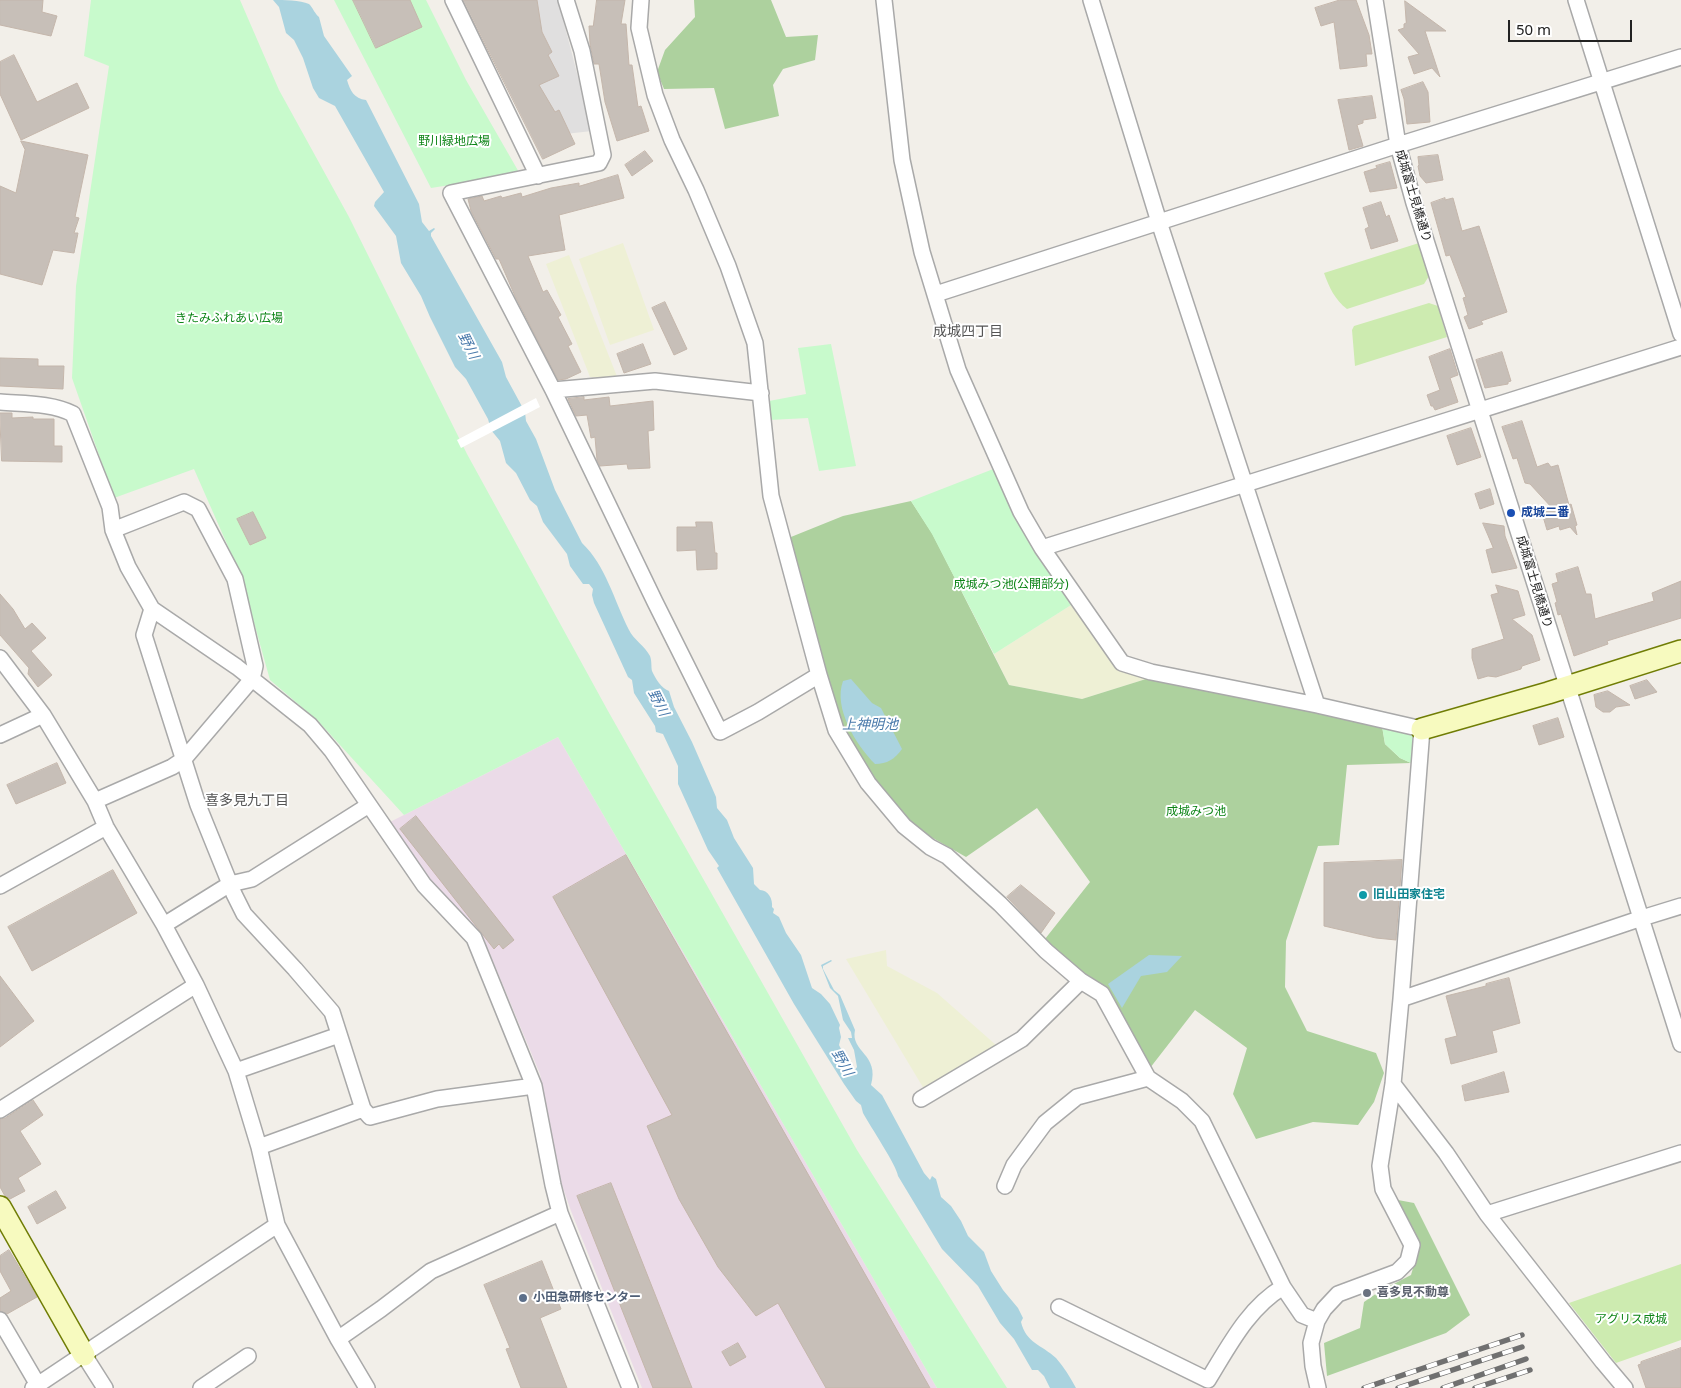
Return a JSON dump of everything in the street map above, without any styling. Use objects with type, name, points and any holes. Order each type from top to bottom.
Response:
[{"type":"street","points":[[453,0],[538,176]]},
{"type":"street","points":[[566,0],[582,51],[603,154],[599,163],[451,193],[553,390],[654,602],[720,732],[758,712],[819,675]]},
{"type":"street","points":[[641,0],[639,28],[655,95],[672,140],[696,190],[728,266],[755,343],[771,496],[819,675],[836,730],[868,783],[904,826],[965,872],[1000,904],[1046,951],[1081,981],[1102,994],[1148,1078],[1182,1102],[1202,1121],[1283,1287],[1302,1314],[1317,1321]]},
{"type":"street","points":[[884,0],[902,160],[922,252],[958,370],[1021,512],[1042,548],[1122,663],[1151,672],[1317,705],[1422,729],[1568,687],[1681,651]]},
{"type":"street","points":[[1091,0],[1159,222],[1317,705]]},
{"type":"street","name":"成城富士見橋通り","points":[[1375,0],[1398,146],[1414,203],[1681,1044]]},
{"type":"street","points":[[1576,0],[1681,334]]},
{"type":"street","points":[[936,294],[1681,56]]},
{"type":"street","points":[[1042,548],[1681,347]]},
{"type":"street","points":[[553,390],[655,381],[761,394]]},
{"type":"street","points":[[0,402],[64,410],[73,414],[110,507],[114,530],[128,567],[152,609],[189,632],[237,667],[310,725],[332,751],[424,885],[474,938],[534,1086],[560,1213],[630,1388]]},
{"type":"street","points":[[95,800],[172,767],[184,759],[252,679],[255,666],[235,579],[198,509],[184,502],[114,530]]},
{"type":"street","points":[[152,609],[144,636],[198,805],[230,884],[244,914],[296,969],[332,1012],[363,1109],[370,1117],[437,1099],[534,1086]]},
{"type":"street","points":[[0,658],[43,714],[95,800],[106,827],[164,925],[196,986],[236,1072],[260,1147],[277,1225],[338,1339],[367,1388]]},
{"type":"street","points":[[0,735],[43,714]]},
{"type":"street","points":[[1318,1388],[1312,1366],[1310,1343],[1317,1321],[1324,1309],[1338,1294],[1397,1272],[1408,1261],[1412,1244],[1383,1189],[1380,1166],[1393,1084],[1422,729]]},
{"type":"street","points":[[164,925],[230,884],[252,878],[369,805]]},
{"type":"street","points":[[0,886],[106,827]]},
{"type":"street","points":[[1401,999],[1681,906]]},
{"type":"street","points":[[921,1099],[1022,1039],[1081,981]]},
{"type":"street","points":[[0,1110],[196,986]]},
{"type":"street","points":[[236,1072],[339,1034]]},
{"type":"street","points":[[1004,1186],[1014,1165],[1045,1123],[1076,1097],[1148,1078]]},
{"type":"street","points":[[1393,1084],[1446,1153],[1487,1214],[1625,1388]]},
{"type":"street","points":[[260,1147],[363,1109]]},
{"type":"street","points":[[1487,1214],[1681,1152]]},
{"type":"street","points":[[0,1207],[84,1355],[105,1388]]},
{"type":"street","points":[[338,1339],[431,1271],[560,1213]]},
{"type":"street","points":[[0,1320],[36,1386],[277,1225]]},
{"type":"street","points":[[1059,1307],[1208,1380],[1240,1329],[1267,1297],[1283,1287]]},
{"type":"street","points":[[201,1388],[248,1356]]},
{"type":"shaded area","points":[[479,0],[558,0],[592,131],[547,136]]},
{"type":"shaded area","points":[[558,737],[937,1388],[642,1388],[561,1182],[540,1074],[482,935],[430,879],[390,822]]},
{"type":"green space","name":"きたみふれあい広場","points":[[91,0],[240,0],[279,90],[349,217],[467,454],[608,711],[857,1150],[1007,1388],[937,1388],[558,737],[404,815],[318,721],[270,680],[241,576],[194,469],[114,498],[72,378],[76,286],[109,66],[84,56]]},
{"type":"green space","name":"野川緑地広場","points":[[334,0],[426,0],[466,80],[520,174],[431,188]]},
{"type":"green space","points":[[694,0],[771,0],[786,37],[818,35],[815,60],[783,69],[773,85],[779,116],[725,129],[714,88],[664,89],[657,72],[665,50],[695,17]]},
{"type":"green space","points":[[623,243],[654,330],[610,345],[579,259]]},
{"type":"green space","points":[[1419,243],[1429,276],[1424,284],[1347,309],[1333,293],[1324,273]]},
{"type":"green space","points":[[569,255],[618,379],[590,377],[546,264]]},
{"type":"green space","points":[[1429,303],[1438,306],[1447,337],[1355,366],[1352,330],[1354,326]]},
{"type":"green space","points":[[831,344],[856,466],[819,471],[808,418],[769,420],[769,401],[806,394],[798,348]]},
{"type":"green space","name":"成城みつ池(公開部分)","points":[[1001,466],[1079,600],[994,654],[932,534],[911,501]]},
{"type":"green space","name":"成城みつ池","points":[[911,501],[932,533],[1009,685],[1082,699],[1162,674],[1382,726],[1385,744],[1400,758],[1411,763],[1347,765],[1339,845],[1318,846],[1286,941],[1285,987],[1307,1031],[1376,1053],[1384,1073],[1374,1102],[1358,1125],[1313,1122],[1256,1139],[1233,1094],[1247,1048],[1195,1010],[1150,1068],[1069,962],[1045,939],[1090,882],[1037,808],[966,857],[896,817],[834,734],[781,541],[843,516]]},
{"type":"green space","points":[[1079,600],[1122,663],[1162,674],[1082,699],[1009,685],[994,654]]},
{"type":"green space","points":[[1382,726],[1413,733],[1411,763],[1400,758],[1385,744]]},
{"type":"green space","points":[[886,950],[887,966],[937,993],[996,1045],[924,1089],[846,959]]},
{"type":"green space","points":[[1398,1200],[1414,1203],[1470,1315],[1446,1333],[1327,1376],[1324,1343],[1360,1328],[1364,1302],[1380,1291],[1411,1275],[1418,1251]]},
{"type":"green space","name":"アグリス成城","points":[[1681,1264],[1681,1340],[1616,1363],[1569,1303]]},
{"type":"water","name":"野川","points":[[273,0],[297,1],[309,4],[319,17],[324,36],[352,76],[347,80],[351,90],[358,98],[366,100],[419,204],[422,222],[429,231],[435,229],[431,236],[502,362],[506,377],[525,412],[526,421],[536,439],[555,490],[582,543],[597,562],[609,584],[631,633],[650,656],[652,671],[655,677],[661,686],[669,691],[674,707],[692,742],[716,797],[717,808],[727,820],[734,838],[753,868],[754,884],[760,890],[763,890],[772,901],[773,913],[779,917],[786,933],[801,955],[812,988],[830,1004],[840,1025],[841,1037],[839,1045],[850,1067],[855,1070],[857,1067],[854,1050],[848,1038],[852,1038],[851,1032],[843,1020],[838,996],[830,988],[821,965],[831,960],[823,966],[823,969],[834,990],[840,995],[855,1030],[857,1044],[872,1066],[871,1085],[882,1095],[924,1173],[930,1180],[932,1176],[936,1179],[941,1197],[951,1206],[968,1236],[984,1252],[991,1271],[1003,1290],[1018,1308],[1023,1318],[1021,1322],[1023,1329],[1027,1335],[1056,1358],[1076,1388],[1050,1388],[1044,1376],[1038,1370],[1032,1370],[1014,1339],[1000,1323],[978,1286],[942,1249],[898,1176],[863,1113],[861,1105],[844,1084],[794,1004],[717,868],[719,866],[708,850],[678,784],[678,766],[663,734],[656,732],[655,726],[634,693],[632,680],[628,677],[594,603],[593,589],[589,584],[583,584],[570,566],[567,554],[543,522],[537,506],[530,500],[516,473],[506,463],[500,441],[491,430],[488,419],[466,379],[455,367],[421,296],[401,263],[396,236],[374,206],[375,202],[384,192],[335,106],[319,98],[313,88],[303,58],[294,40],[286,33],[279,7]]},
{"type":"water","name":"上神明池","points":[[851,679],[872,703],[881,708],[902,749],[897,756],[887,762],[875,764],[861,747],[848,726],[841,703],[841,692],[843,681]]},
{"type":"water","points":[[1149,955],[1182,956],[1167,972],[1141,976],[1122,1008],[1108,984]]},
{"type":"pier","points":[[536,398],[540,407],[461,448],[457,440]]},
{"type":"building","points":[[0,0],[43,0],[42,12],[57,16],[51,36],[0,25]]},
{"type":"building","points":[[353,0],[410,0],[422,27],[376,48]]},
{"type":"building","points":[[463,0],[537,0],[542,32],[552,52],[548,55],[559,76],[539,85],[555,112],[559,110],[575,144],[543,159]]},
{"type":"building","points":[[597,0],[625,0],[621,24],[626,24],[629,65],[632,65],[638,107],[641,106],[649,131],[617,141],[605,102],[599,64],[594,64],[590,44],[589,26],[593,26]]},
{"type":"building","points":[[1340,0],[1356,0],[1369,35],[1372,54],[1366,54],[1367,66],[1340,69],[1334,22],[1321,26],[1315,8]]},
{"type":"building","points":[[1405,1],[1446,31],[1425,31],[1440,77],[1432,68],[1414,74],[1408,57],[1419,54],[1398,30],[1404,28],[1406,23]]},
{"type":"building","points":[[14,55],[37,102],[77,83],[89,108],[21,140],[0,94],[0,62]]},
{"type":"building","points":[[1423,82],[1428,92],[1430,122],[1407,124],[1401,90]]},
{"type":"building","points":[[1372,96],[1376,118],[1363,120],[1363,123],[1357,125],[1363,146],[1349,150],[1338,100]]},
{"type":"building","points":[[21,141],[88,155],[75,217],[79,218],[74,233],[78,233],[74,253],[53,250],[42,285],[0,274],[0,186],[16,193],[25,150]]},
{"type":"building","points":[[645,151],[653,161],[632,176],[625,165]]},
{"type":"building","points":[[1438,155],[1443,180],[1426,183],[1420,176],[1418,157]]},
{"type":"building","points":[[1390,162],[1397,188],[1370,192],[1364,172]]},
{"type":"building","points":[[618,175],[624,198],[559,215],[565,250],[528,256],[543,292],[547,290],[561,315],[558,317],[572,344],[568,346],[581,372],[566,379],[558,380],[515,296],[499,259],[496,259],[471,211],[468,199],[482,196],[484,201],[521,193],[522,197],[551,188],[579,183],[579,186]]},
{"type":"building","points":[[1445,198],[1445,200],[1453,198],[1462,231],[1479,226],[1507,312],[1481,321],[1483,324],[1469,329],[1464,317],[1468,315],[1463,298],[1466,297],[1450,255],[1446,256],[1431,203]]},
{"type":"building","points":[[1381,202],[1386,217],[1389,215],[1398,241],[1371,249],[1365,229],[1369,227],[1363,208]]},
{"type":"building","points":[[665,302],[687,349],[674,355],[652,308]]},
{"type":"building","points":[[643,344],[651,364],[624,373],[617,354]]},
{"type":"building","points":[[1450,349],[1458,375],[1450,378],[1458,402],[1435,410],[1431,406],[1427,395],[1440,390],[1429,357]]},
{"type":"building","points":[[1502,352],[1511,381],[1508,384],[1485,388],[1476,360]]},
{"type":"building","points":[[0,358],[38,359],[38,366],[64,366],[63,389],[0,386]]},
{"type":"building","points":[[584,397],[584,400],[609,397],[610,406],[653,401],[654,430],[648,431],[650,468],[628,469],[627,464],[600,466],[597,460],[595,437],[591,438],[587,415],[576,416],[568,399]]},
{"type":"building","points":[[0,413],[12,413],[12,418],[54,419],[54,446],[62,446],[62,462],[2,461]]},
{"type":"building","points":[[1522,421],[1537,467],[1548,463],[1551,467],[1558,465],[1569,505],[1571,504],[1577,525],[1575,526],[1577,535],[1570,527],[1560,530],[1559,526],[1547,530],[1542,513],[1553,509],[1530,484],[1525,483],[1517,458],[1513,459],[1502,427]]},
{"type":"building","points":[[1471,428],[1481,457],[1457,465],[1447,436]]},
{"type":"building","points":[[1490,489],[1494,504],[1480,509],[1475,494]]},
{"type":"building","points":[[253,512],[266,538],[250,545],[237,519]]},
{"type":"building","points":[[696,522],[712,522],[715,553],[717,553],[717,569],[697,570],[696,550],[677,551],[677,527],[696,527]]},
{"type":"building","points":[[1483,523],[1504,526],[1505,536],[1517,568],[1492,573],[1486,550],[1493,548]]},
{"type":"building","points":[[1578,567],[1586,594],[1591,594],[1595,619],[1654,601],[1652,593],[1681,581],[1681,618],[1607,641],[1608,644],[1574,656],[1561,614],[1558,615],[1552,584],[1558,582],[1556,574]]},
{"type":"building","points":[[1496,585],[1518,591],[1525,615],[1512,619],[1532,635],[1540,660],[1522,666],[1521,669],[1496,677],[1488,676],[1478,679],[1472,658],[1472,649],[1504,639],[1491,595],[1498,593]]},
{"type":"building","points":[[0,594],[13,609],[25,629],[32,623],[46,638],[31,651],[52,675],[38,687],[28,674],[29,668],[0,635]]},
{"type":"building","points":[[1647,680],[1657,692],[1635,699],[1630,686]]},
{"type":"building","points":[[1608,691],[1630,705],[1616,707],[1610,712],[1603,712],[1596,707],[1594,695]]},
{"type":"building","points":[[1558,718],[1564,737],[1539,745],[1533,726]]},
{"type":"building","points":[[57,763],[66,783],[16,804],[7,785]]},
{"type":"building","points":[[416,816],[514,940],[503,949],[499,944],[494,949],[400,829]]},
{"type":"building","points":[[626,855],[930,1388],[826,1388],[778,1303],[756,1316],[718,1267],[679,1199],[647,1126],[672,1115],[553,897]]},
{"type":"building","name":"旧山田家住宅","points":[[1402,860],[1396,940],[1376,938],[1324,926],[1324,863]]},
{"type":"building","points":[[113,870],[137,913],[32,971],[8,927]]},
{"type":"building","points":[[1021,885],[1055,913],[1041,933],[1007,897]]},
{"type":"building","points":[[0,976],[34,1021],[0,1047]]},
{"type":"building","points":[[1509,978],[1520,1023],[1492,1031],[1497,1052],[1451,1064],[1445,1039],[1457,1036],[1446,996]]},
{"type":"building","points":[[1504,1072],[1509,1092],[1465,1101],[1462,1086]]},
{"type":"building","points":[[33,1100],[43,1115],[20,1131],[41,1164],[18,1178],[25,1191],[10,1199],[5,1196],[0,1187],[0,1119],[5,1118]]},
{"type":"building","points":[[611,1183],[692,1388],[653,1388],[577,1196]]},
{"type":"building","points":[[56,1191],[66,1208],[37,1224],[28,1207]]},
{"type":"building","points":[[9,1250],[37,1297],[7,1314],[0,1311],[0,1298],[11,1291],[0,1271],[0,1256]]},
{"type":"building","points":[[542,1261],[561,1309],[540,1318],[567,1388],[521,1388],[506,1349],[510,1348],[484,1285]]},
{"type":"building","points":[[738,1343],[746,1357],[730,1366],[722,1352]]},
{"type":"building","points":[[1681,1348],[1681,1388],[1646,1388],[1638,1365],[1641,1362]]},
{"type":"railway","points":[[1364,1388],[1522,1335]]},
{"type":"railway","points":[[1398,1388],[1522,1347]]},
{"type":"railway","points":[[1443,1388],[1526,1359]]},
{"type":"railway","points":[[1475,1388],[1530,1370]]},
{"type":"place","name":"成城二番","points":[[1511,513]]},
{"type":"place","name":"旧山田家住宅","points":[[1363,895]]},
{"type":"place","name":"喜多見不動尊","points":[[1367,1293]]},
{"type":"place","name":"小田急研修センター","points":[[523,1298]]},
{"type":"district","name":"成城四丁目","points":[[968,332]]},
{"type":"district","name":"喜多見九丁目","points":[[247,801]]}]
